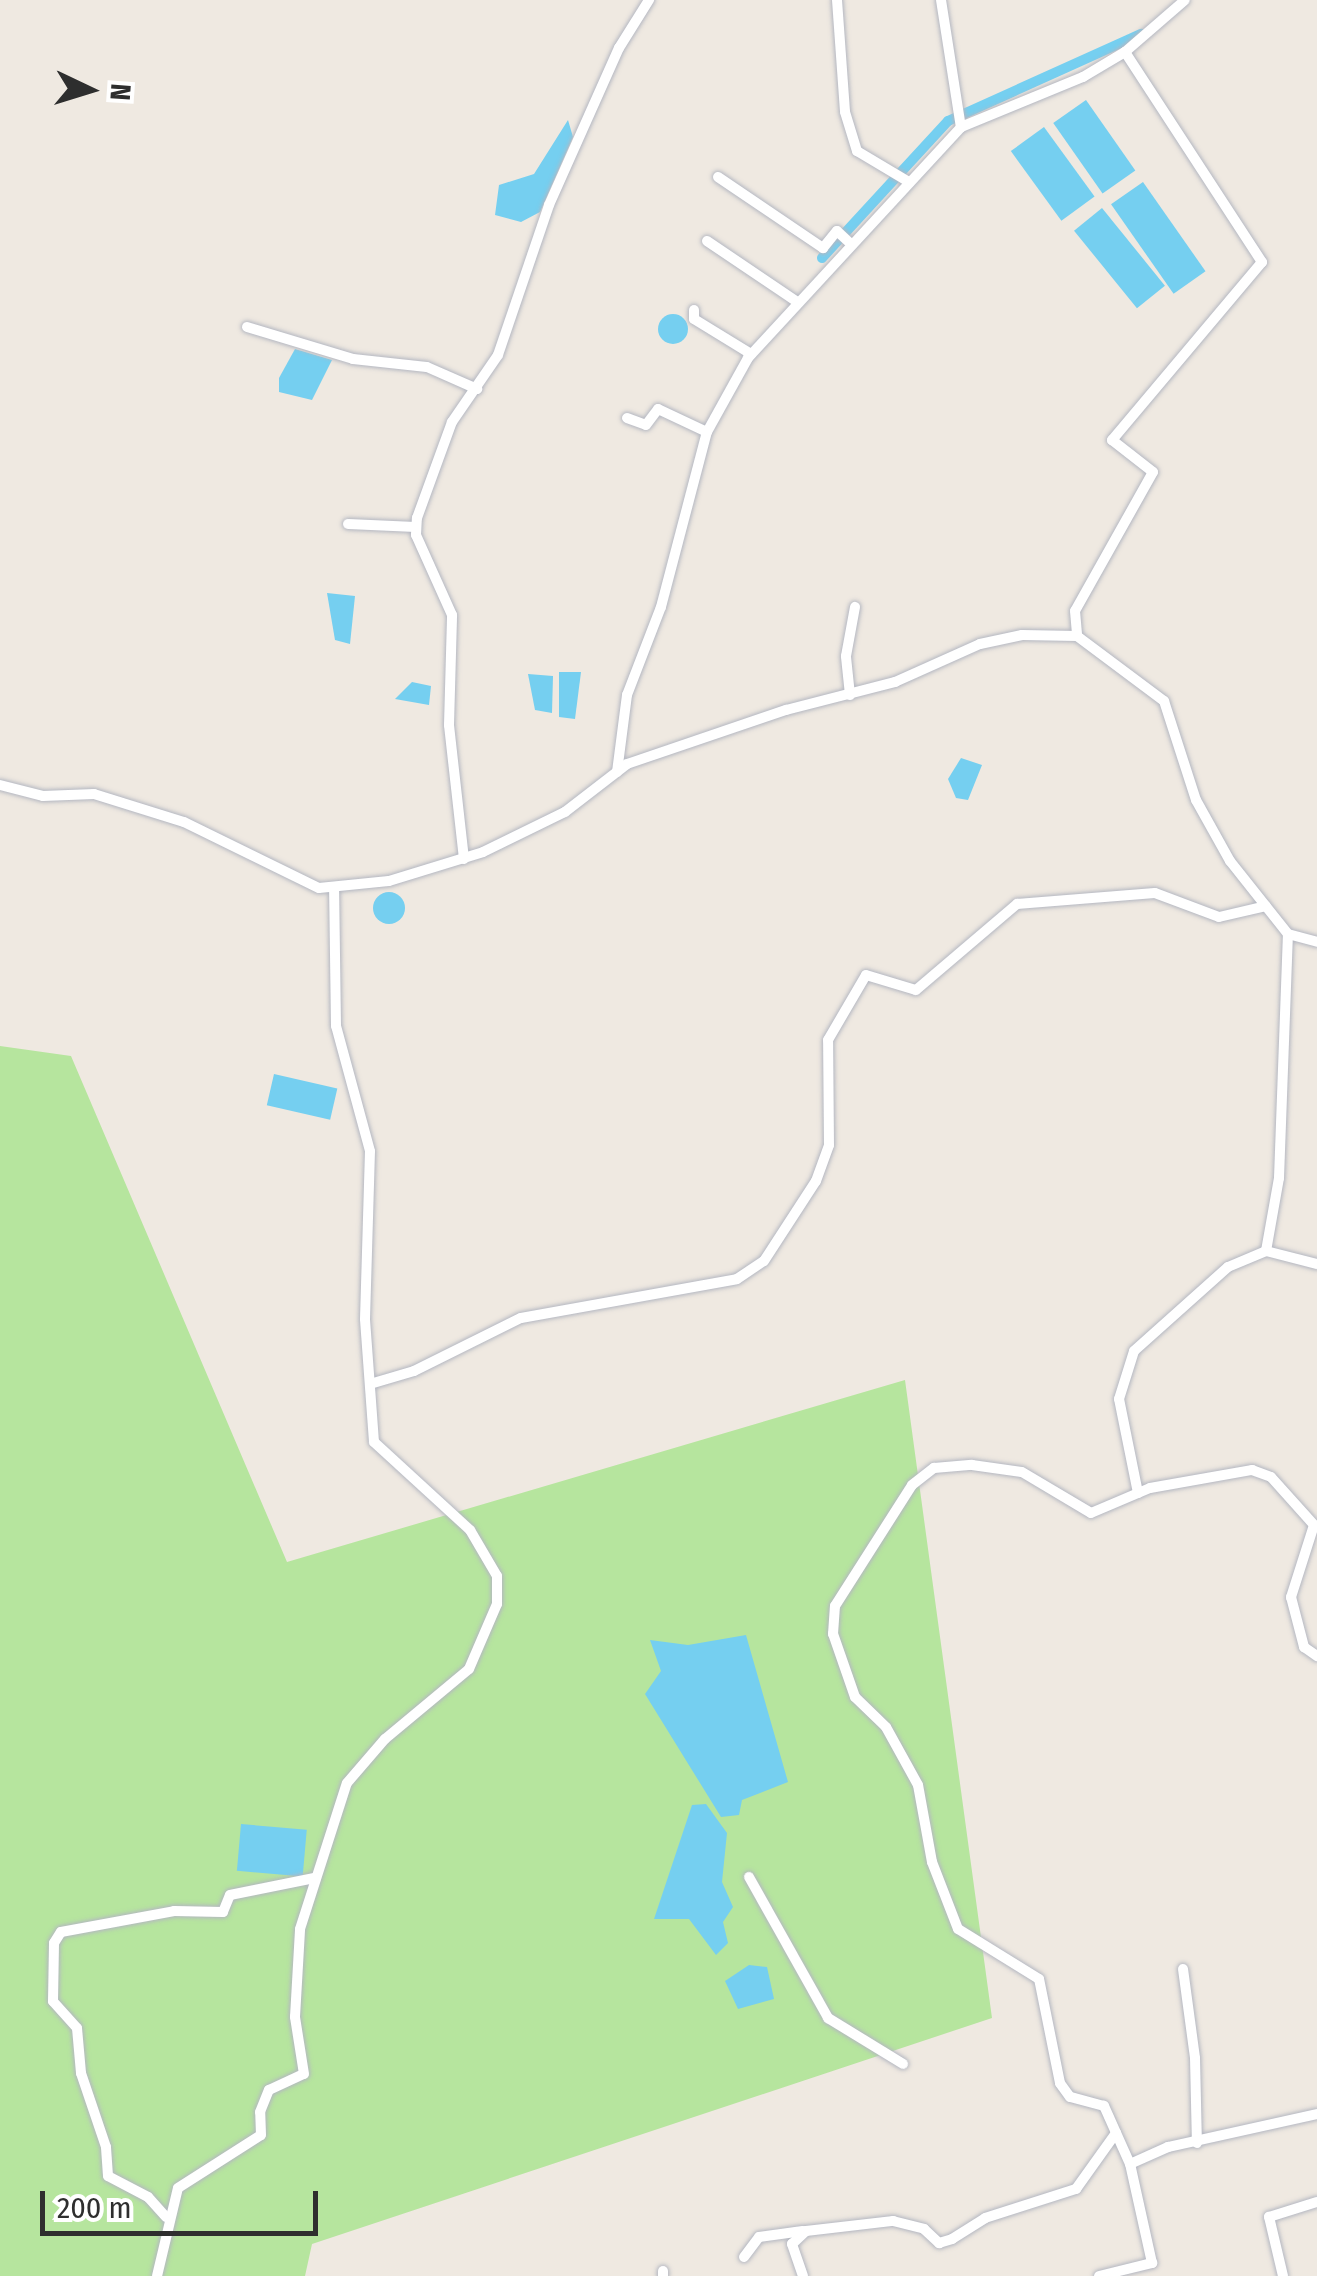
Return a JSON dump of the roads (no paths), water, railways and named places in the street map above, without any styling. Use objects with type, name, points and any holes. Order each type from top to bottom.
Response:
[{"type":"street","points":[[464,859],[449,726],[452,616],[416,527],[452,422],[498,354],[549,205],[619,48],[649,0]]},
{"type":"street","points":[[837,0],[845,112],[857,151],[910,182]]},
{"type":"street","points":[[941,0],[962,127]]},
{"type":"street","points":[[617,772],[627,694],[661,606],[707,432],[750,354],[849,242],[962,127],[1082,77],[1125,52],[1186,0]]},
{"type":"street","points":[[1077,636],[1075,611],[1153,472],[1112,440],[1262,262],[1125,52]]},
{"type":"street","points":[[718,178],[823,248],[837,231],[849,242]]},
{"type":"street","points":[[707,241],[796,302]]},
{"type":"street","points":[[694,310],[694,319],[750,354]]},
{"type":"street","points":[[247,327],[353,359],[428,367],[478,388]]},
{"type":"street","points":[[626,418],[646,425],[658,409],[707,432]]},
{"type":"street","points":[[348,524],[416,527]]},
{"type":"street","points":[[850,695],[846,656],[855,607]]},
{"type":"street","points":[[0,785],[43,796],[94,794],[184,822],[284,873],[334,888],[464,859],[565,812],[617,772],[786,710],[850,695],[980,644],[1022,635],[1077,636],[1164,701],[1196,800],[1230,861],[1288,934],[1317,942]]},
{"type":"street","points":[[157,2276],[166,2217],[178,2188],[261,2135],[260,2112],[270,2090],[304,2074],[296,2018],[300,1929],[347,1783],[386,1739],[469,1669],[497,1604],[497,1576],[470,1530],[374,1442],[365,1319],[370,1151],[338,1037],[330,948],[334,888]]},
{"type":"street","points":[[370,1384],[414,1371],[522,1318],[737,1279],[764,1261],[816,1182],[830,1145],[828,1040],[866,975],[916,990],[1017,904],[1155,893],[1219,918],[1266,906]]},
{"type":"street","points":[[1266,1252],[1278,1178],[1288,934]]},
{"type":"street","points":[[1138,1493],[1119,1399],[1134,1351],[1228,1267],[1266,1252],[1317,1264]]},
{"type":"street","points":[[1099,2276],[1152,2263],[1130,2164],[1104,2106],[1070,2097],[1060,2082],[1039,1979],[958,1929],[932,1862],[918,1784],[886,1728],[855,1697],[832,1620],[912,1485],[934,1468],[998,1466],[1022,1472],[1091,1513],[1138,1493],[1252,1470],[1271,1477],[1314,1525],[1291,1597],[1304,1647],[1317,1656]]},
{"type":"street","points":[[748,1877],[828,2018],[903,2064]]},
{"type":"street","points":[[166,2217],[148,2197],[108,2176],[81,2073],[78,2028],[52,2001],[54,1943],[61,1932],[174,1911],[223,1912],[230,1896],[314,1878]]},
{"type":"street","points":[[1183,1969],[1194,2042],[1196,2143]]},
{"type":"street","points":[[1130,2164],[1168,2147],[1317,2114]]},
{"type":"street","points":[[744,2256],[759,2237],[893,2221],[924,2229],[938,2243],[952,2240],[985,2218],[1076,2188],[1116,2133]]},
{"type":"street","points":[[1283,2276],[1268,2217],[1317,2202]]},
{"type":"street","points":[[803,2276],[792,2244],[806,2231]]},
{"type":"water","points":[[1086,100],[1135,170],[1103,193],[1053,123]]},
{"type":"water","points":[[568,120],[573,137],[540,212],[521,222],[495,215],[499,185],[534,174]]},
{"type":"water","points":[[1044,127],[1095,197],[1061,221],[1011,151]]},
{"type":"water","points":[[1143,182],[1206,271],[1174,294],[1111,204]]},
{"type":"water","points":[[1102,208],[1165,286],[1137,308],[1074,231]]},
{"type":"water","points":[[673,314],[683,319],[688,329],[683,339],[673,344],[663,339],[658,329],[663,319]]},
{"type":"water","points":[[295,349],[332,360],[312,400],[279,392],[279,378]]},
{"type":"water","points":[[327,593],[355,596],[350,644],[335,640]]},
{"type":"water","points":[[559,672],[581,672],[575,719],[559,717]]},
{"type":"water","points":[[528,674],[553,676],[552,713],[535,710]]},
{"type":"water","points":[[412,682],[431,686],[429,705],[395,699]]},
{"type":"water","points":[[961,758],[982,765],[968,800],[956,798],[948,779]]},
{"type":"water","points":[[389,892],[400,897],[405,908],[400,919],[389,924],[378,919],[373,908],[378,897]]},
{"type":"water","points":[[274,1074],[337,1089],[330,1120],[267,1105]]},
{"type":"water","points":[[746,1635],[788,1782],[742,1800],[739,1815],[721,1817],[645,1694],[661,1671],[650,1640],[688,1645]]},
{"type":"water","points":[[706,1804],[727,1833],[722,1882],[733,1907],[723,1922],[728,1943],[716,1955],[689,1919],[654,1919],[692,1805]]},
{"type":"water","points":[[241,1824],[307,1830],[303,1877],[237,1871]]},
{"type":"water","points":[[749,1965],[767,1967],[774,1999],[738,2009],[725,1981]]},
{"type":"waterway","points":[[822,258],[948,121],[1141,34]]}]
